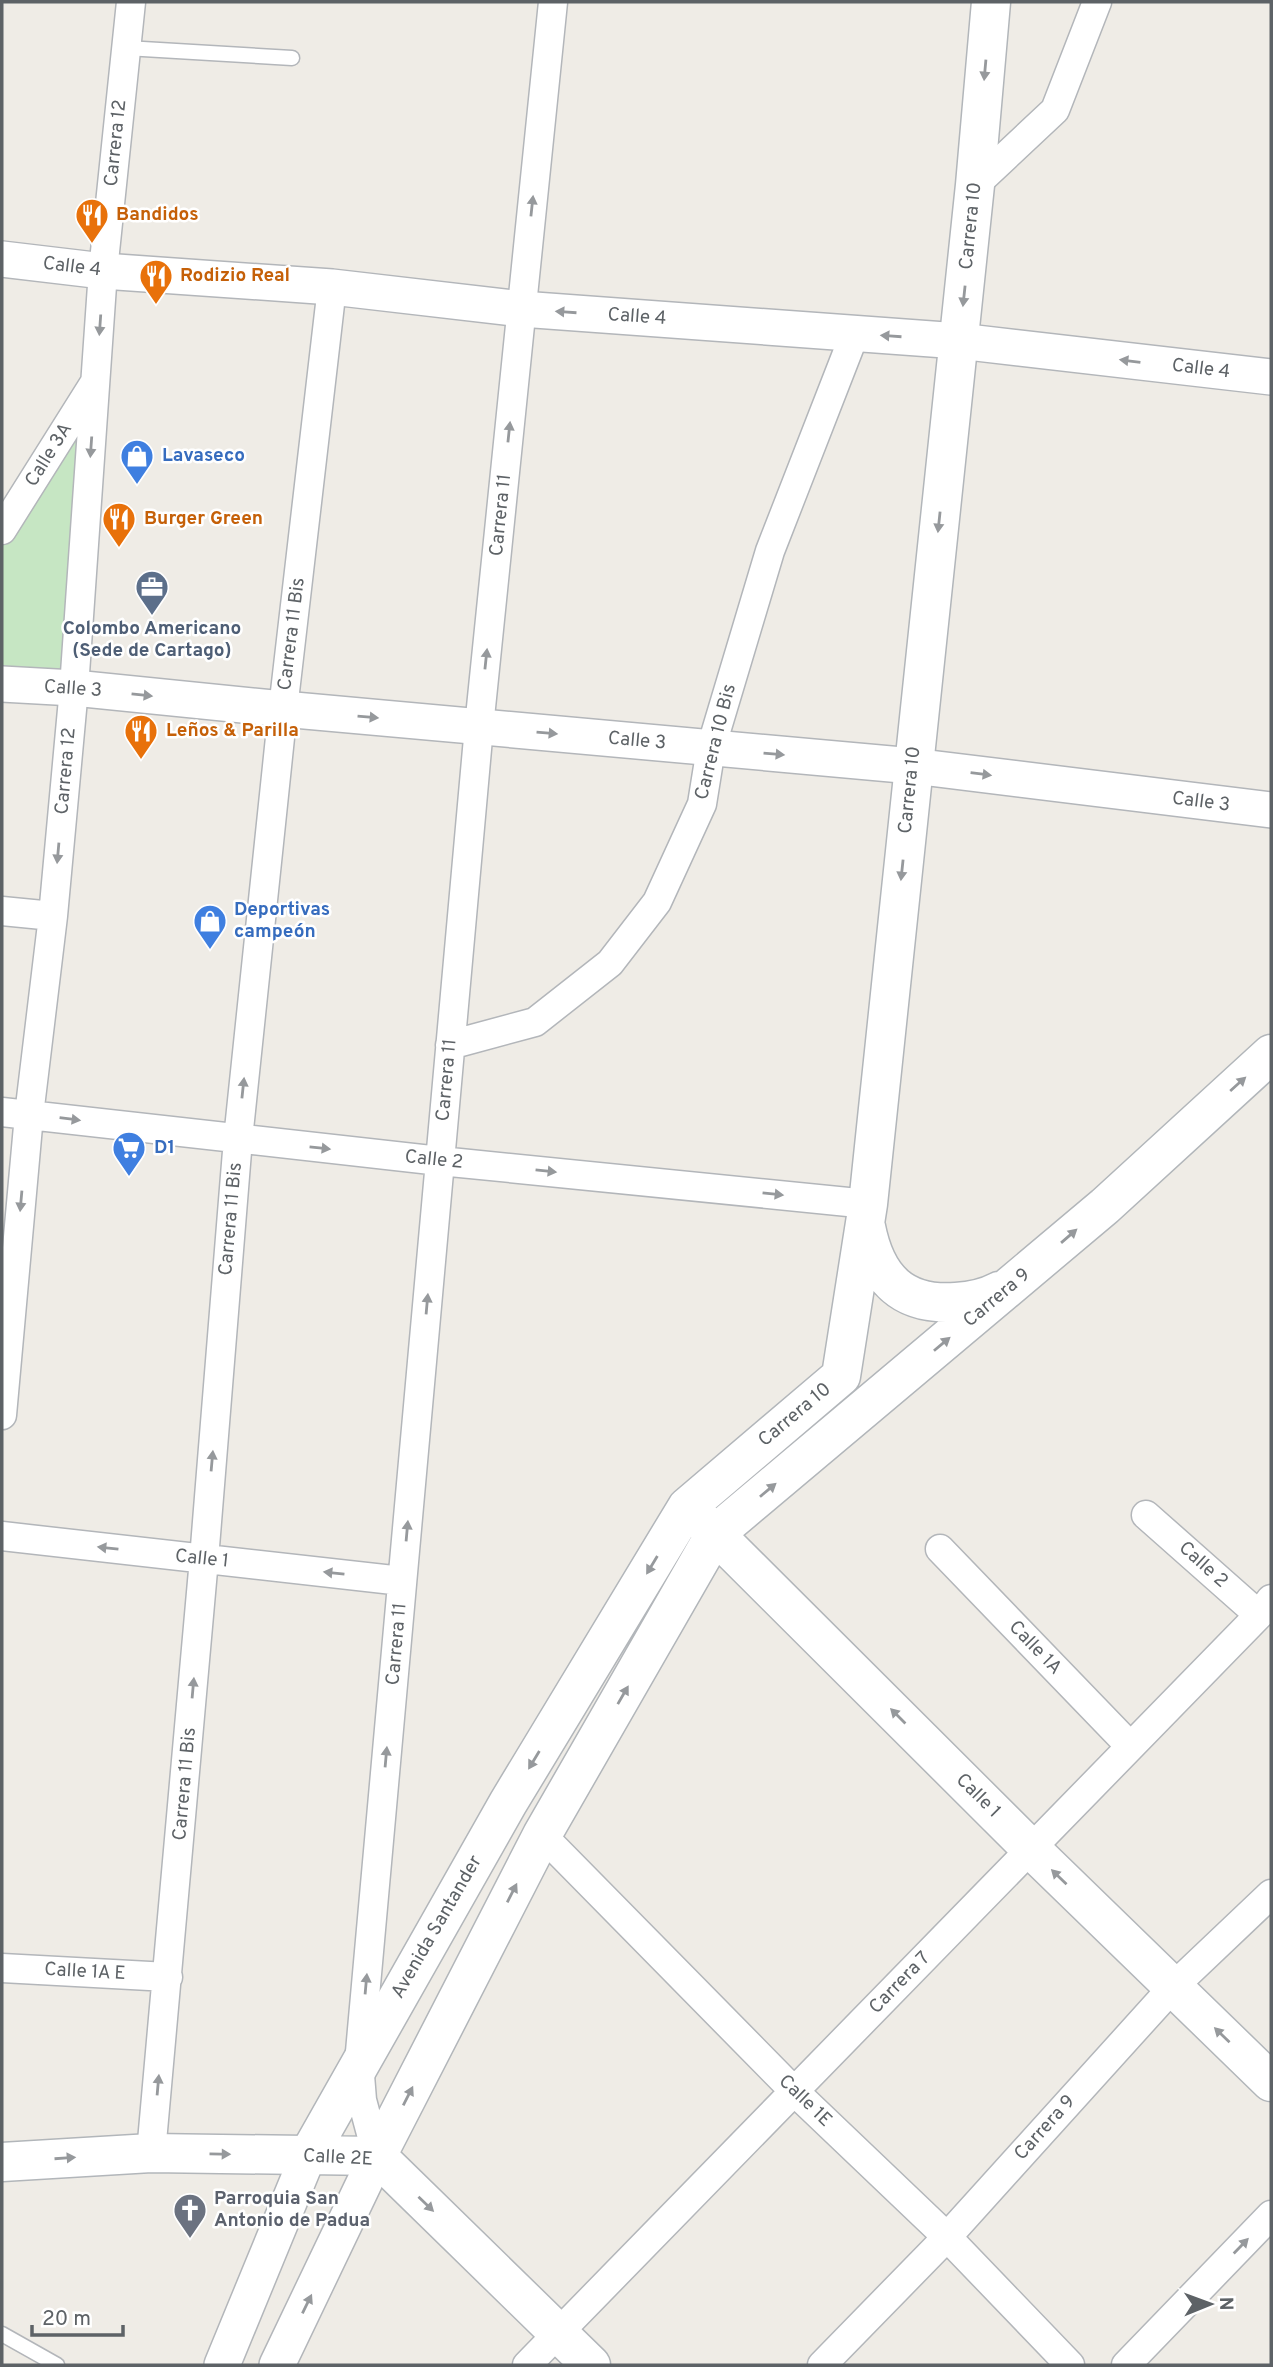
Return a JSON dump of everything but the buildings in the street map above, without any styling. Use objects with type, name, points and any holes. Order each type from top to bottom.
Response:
[{"type":"main road","name":"Carrera 10","points":[[687,1507],[841,1376],[867,1204],[959,341],[991,2]]},
{"type":"main road","name":"Carrera 9","points":[[715,1534],[1105,1206],[1271,1054]]},
{"type":"main road","points":[[867,1204],[866,1227],[870,1249],[881,1270],[896,1287],[915,1300],[942,1303],[968,1301],[994,1294],[1017,1281]]},
{"type":"main road","name":"Calle 1","points":[[687,1507],[1030,1848],[1271,2082]]},
{"type":"main road","name":"Avenida Santander","points":[[308,2156],[508,1803],[687,1507]]},
{"type":"main road","points":[[377,2156],[542,1835],[715,1534]]},
{"type":"main road","name":"Calle 2E","points":[[2,2162],[151,2153],[377,2156],[591,2365]]},
{"type":"street","name":"Carrera 12","points":[[2,1415],[15,1113],[52,916],[74,688],[103,271],[131,2]]},
{"type":"street","name":"Carrera 11","points":[[377,2156],[362,2101],[359,2063],[479,727],[553,2]]},
{"type":"street","points":[[975,185],[1055,110],[1097,2]]},
{"type":"street","name":"Calle 4","points":[[2,259],[103,271],[332,287],[521,309],[959,341],[1271,377]]},
{"type":"street","name":"Carrera 11 Bis","points":[[151,2153],[238,1139],[283,709],[332,287]]},
{"type":"street","name":"Carrera 10 Bis","points":[[450,1045],[535,1022],[610,963],[657,902],[702,804],[711,748],[770,551],[855,333]]},
{"type":"street","name":"Calle 3A","points":[[2,530],[96,379]]},
{"type":"street","name":"Calle 3","points":[[2,684],[74,688],[913,766],[1271,810]]},
{"type":"street","points":[[2,911],[52,916]]},
{"type":"street","name":"Calle 2","points":[[15,1113],[440,1161],[867,1204]]},
{"type":"street","name":"Calle 2","points":[[1146,1515],[1265,1607]]},
{"type":"street","name":"Calle 1","points":[[2,1536],[402,1581]]},
{"type":"street","name":"Calle 1A","points":[[940,1549],[1130,1746]]},
{"type":"street","name":"Carrera 7","points":[[527,2365],[1265,1607]]},
{"type":"street","name":"Calle 1E","points":[[542,1835],[795,2092],[947,2237],[1070,2365]]},
{"type":"street","name":"Carrera 9","points":[[822,2365],[947,2237],[1173,1987],[1271,1894]]},
{"type":"street","name":"Calle 1A E","points":[[2,1968],[168,1977]]},
{"type":"street","name":"Avenida Santander","points":[[222,2365],[308,2156]]},
{"type":"street","points":[[277,2365],[377,2156]]},
{"type":"street","points":[[1126,2365],[1271,2215]]},
{"type":"lane","points":[[126,48],[292,58]]},
{"type":"lane","points":[[2,2334],[57,2365]]},
{"type":"green space","points":[[96,379],[74,688],[2,684],[2,530]]},
{"type":"place","name":"Bandidos","points":[[92,245]]},
{"type":"place","name":"Rodizio Real","points":[[156,306]]},
{"type":"place","name":"Lavaseco","points":[[137,486]]},
{"type":"place","name":"Burger Green","points":[[119,549]]},
{"type":"place","name":"Colombo Americano (Sede de Cartago)","points":[[152,617]]},
{"type":"place","name":"Leños & Parilla","points":[[141,761]]},
{"type":"place","name":"Deportivas campeón","points":[[210,951]]},
{"type":"place","name":"D1","points":[[129,1178]]},
{"type":"place","name":"Parroquia San Antonio de Padua","points":[[190,2240]]}]
